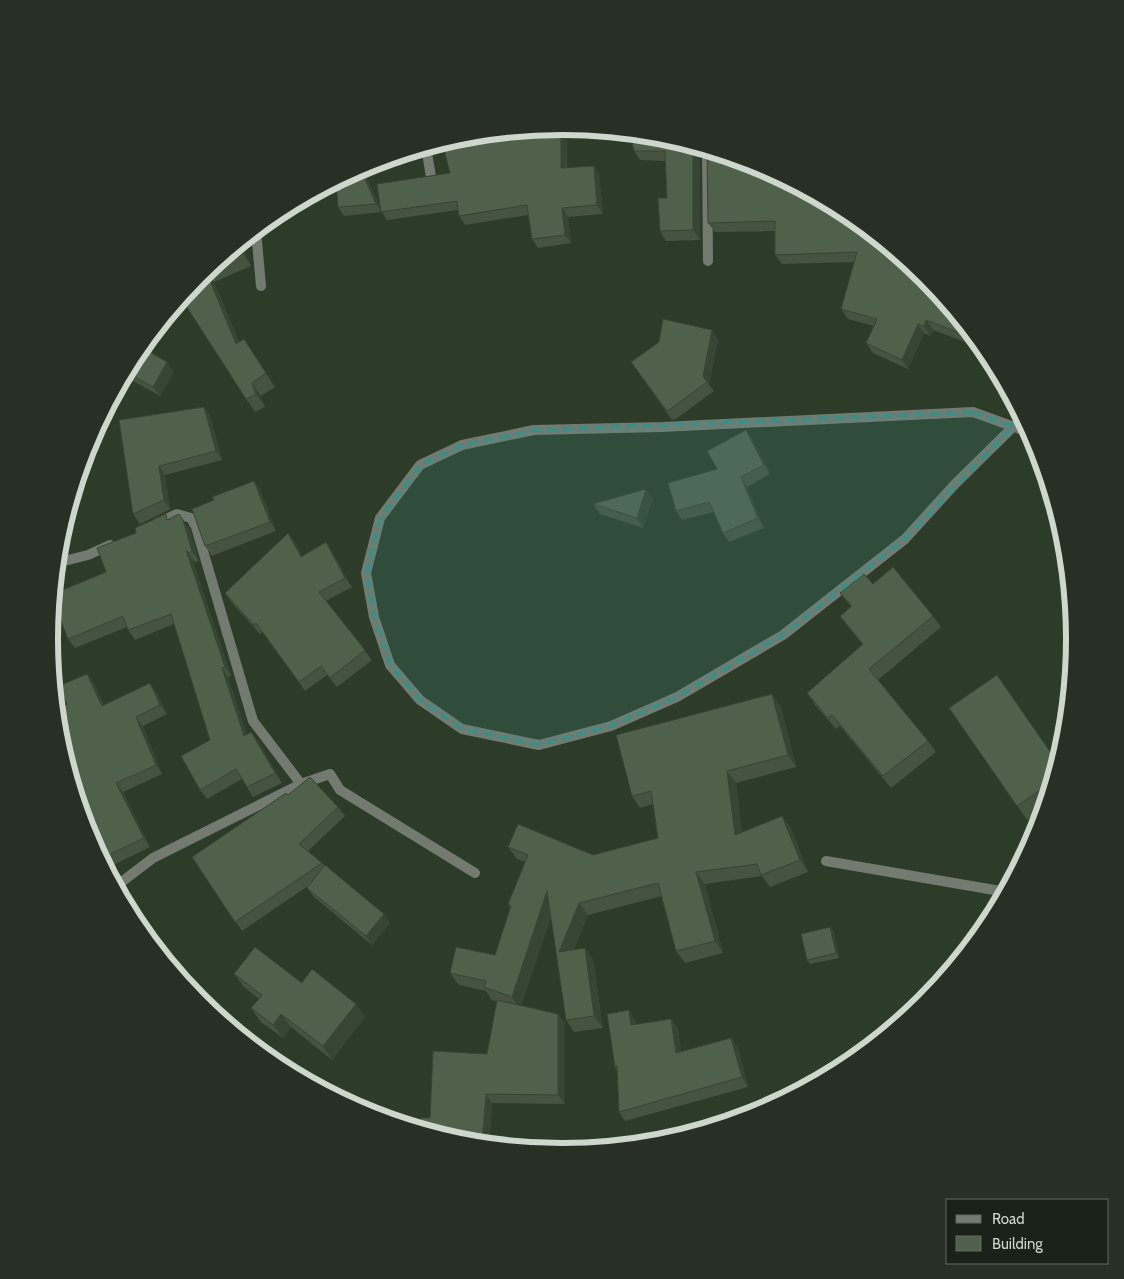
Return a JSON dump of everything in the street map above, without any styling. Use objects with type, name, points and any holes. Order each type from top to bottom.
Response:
[{"type":"street","points":[[427,153],[431,177]]},
{"type":"street","points":[[707,157],[708,261]]},
{"type":"street","points":[[257,238],[261,286]]},
{"type":"street","points":[[1014,426],[954,484],[905,539],[783,635],[677,697],[611,726],[539,745],[462,729],[420,700],[390,665],[374,617],[366,573],[380,518],[420,465],[462,445],[534,430],[662,427],[974,412],[1014,426],[1020,428]]},
{"type":"street","points":[[150,526],[177,514],[191,518],[196,527],[253,721],[301,784]]},
{"type":"street","points":[[64,561],[88,555],[124,538]]},
{"type":"street","points":[[120,883],[153,858],[301,784],[330,774],[340,790],[475,873]]},
{"type":"street","points":[[826,861],[1000,891]]},
{"type":"highlighted area","points":[[973,412],[1014,426],[905,539],[783,635],[677,697],[611,726],[539,745],[462,729],[420,700],[390,665],[374,617],[366,573],[380,518],[420,465],[462,445],[534,430]]},
{"type":"building","points":[[561,135],[561,168],[594,166],[597,205],[562,208],[565,235],[532,239],[527,205],[459,216],[457,201],[381,212],[377,184],[450,173],[444,149],[496,139]]},
{"type":"building","points":[[631,140],[693,152],[693,230],[660,231],[658,198],[667,198],[665,151],[634,151]]},
{"type":"building","points":[[707,157],[755,173],[785,187],[842,220],[895,260],[919,283],[964,334],[926,320],[924,326],[918,324],[902,360],[866,343],[877,319],[841,309],[857,252],[775,255],[775,221],[708,223]]},
{"type":"building","points":[[363,176],[376,204],[338,207],[337,188]]},
{"type":"building","points":[[209,279],[236,344],[244,339],[266,373],[252,383],[256,394],[246,399],[185,305]]},
{"type":"building","points":[[663,319],[712,330],[703,376],[707,382],[669,410],[666,410],[631,362],[659,342]]},
{"type":"building","points":[[148,351],[167,362],[153,387],[132,376]]},
{"type":"building","points":[[204,407],[216,451],[159,466],[164,500],[133,514],[119,420]]},
{"type":"building","points":[[746,430],[764,465],[741,477],[758,518],[723,533],[709,502],[676,511],[668,483],[717,469],[707,451]]},
{"type":"building","points":[[254,481],[270,522],[205,546],[192,509],[214,500],[212,497]]},
{"type":"building","points":[[646,489],[637,518],[593,504]]},
{"type":"building","points":[[166,514],[167,520],[179,514],[183,520],[192,551],[189,553],[186,550],[225,667],[222,668],[244,736],[251,732],[275,773],[247,787],[236,769],[200,790],[181,756],[210,740],[171,614],[128,630],[123,616],[68,639],[59,615],[60,591],[106,572],[97,548],[136,533],[135,528]]},
{"type":"building","points":[[288,533],[301,557],[326,542],[345,578],[319,592],[365,650],[330,678],[321,666],[299,682],[256,623],[254,625],[225,593]]},
{"type":"building","points":[[893,567],[933,616],[869,669],[928,741],[883,776],[832,715],[828,718],[807,693],[863,644],[840,616],[852,606],[840,593],[864,574],[873,584]]},
{"type":"building","points":[[87,674],[102,706],[150,683],[160,705],[136,717],[156,765],[116,783],[144,838],[107,856],[84,802],[75,770],[67,738],[62,706],[67,705],[60,685]]},
{"type":"building","points":[[997,675],[1053,755],[1044,787],[1017,806],[949,708]]},
{"type":"building","points":[[772,694],[788,755],[727,771],[735,835],[782,816],[800,860],[761,875],[757,864],[696,872],[715,941],[676,951],[658,883],[579,903],[559,952],[585,948],[594,1016],[566,1020],[547,891],[512,997],[484,987],[486,981],[450,973],[456,947],[495,955],[511,906],[508,904],[528,855],[508,847],[518,824],[593,855],[658,838],[651,791],[632,796],[616,735]]},
{"type":"building","points":[[310,777],[338,807],[299,844],[322,863],[235,922],[192,857],[286,793],[288,795]]},
{"type":"building","points":[[325,865],[384,914],[366,936],[307,888]]},
{"type":"building","points":[[830,927],[836,953],[807,960],[801,934]]},
{"type":"building","points":[[255,947],[302,983],[312,969],[356,1004],[323,1046],[281,1014],[273,1025],[251,1008],[262,995],[234,974]]},
{"type":"building","points":[[497,1000],[558,1014],[558,1095],[486,1094],[483,1137],[421,1124],[421,1118],[430,1118],[433,1051],[487,1054]]},
{"type":"building","points":[[629,1010],[631,1025],[671,1019],[676,1053],[731,1038],[742,1077],[619,1112],[617,1066],[615,1067],[607,1014]]}]
